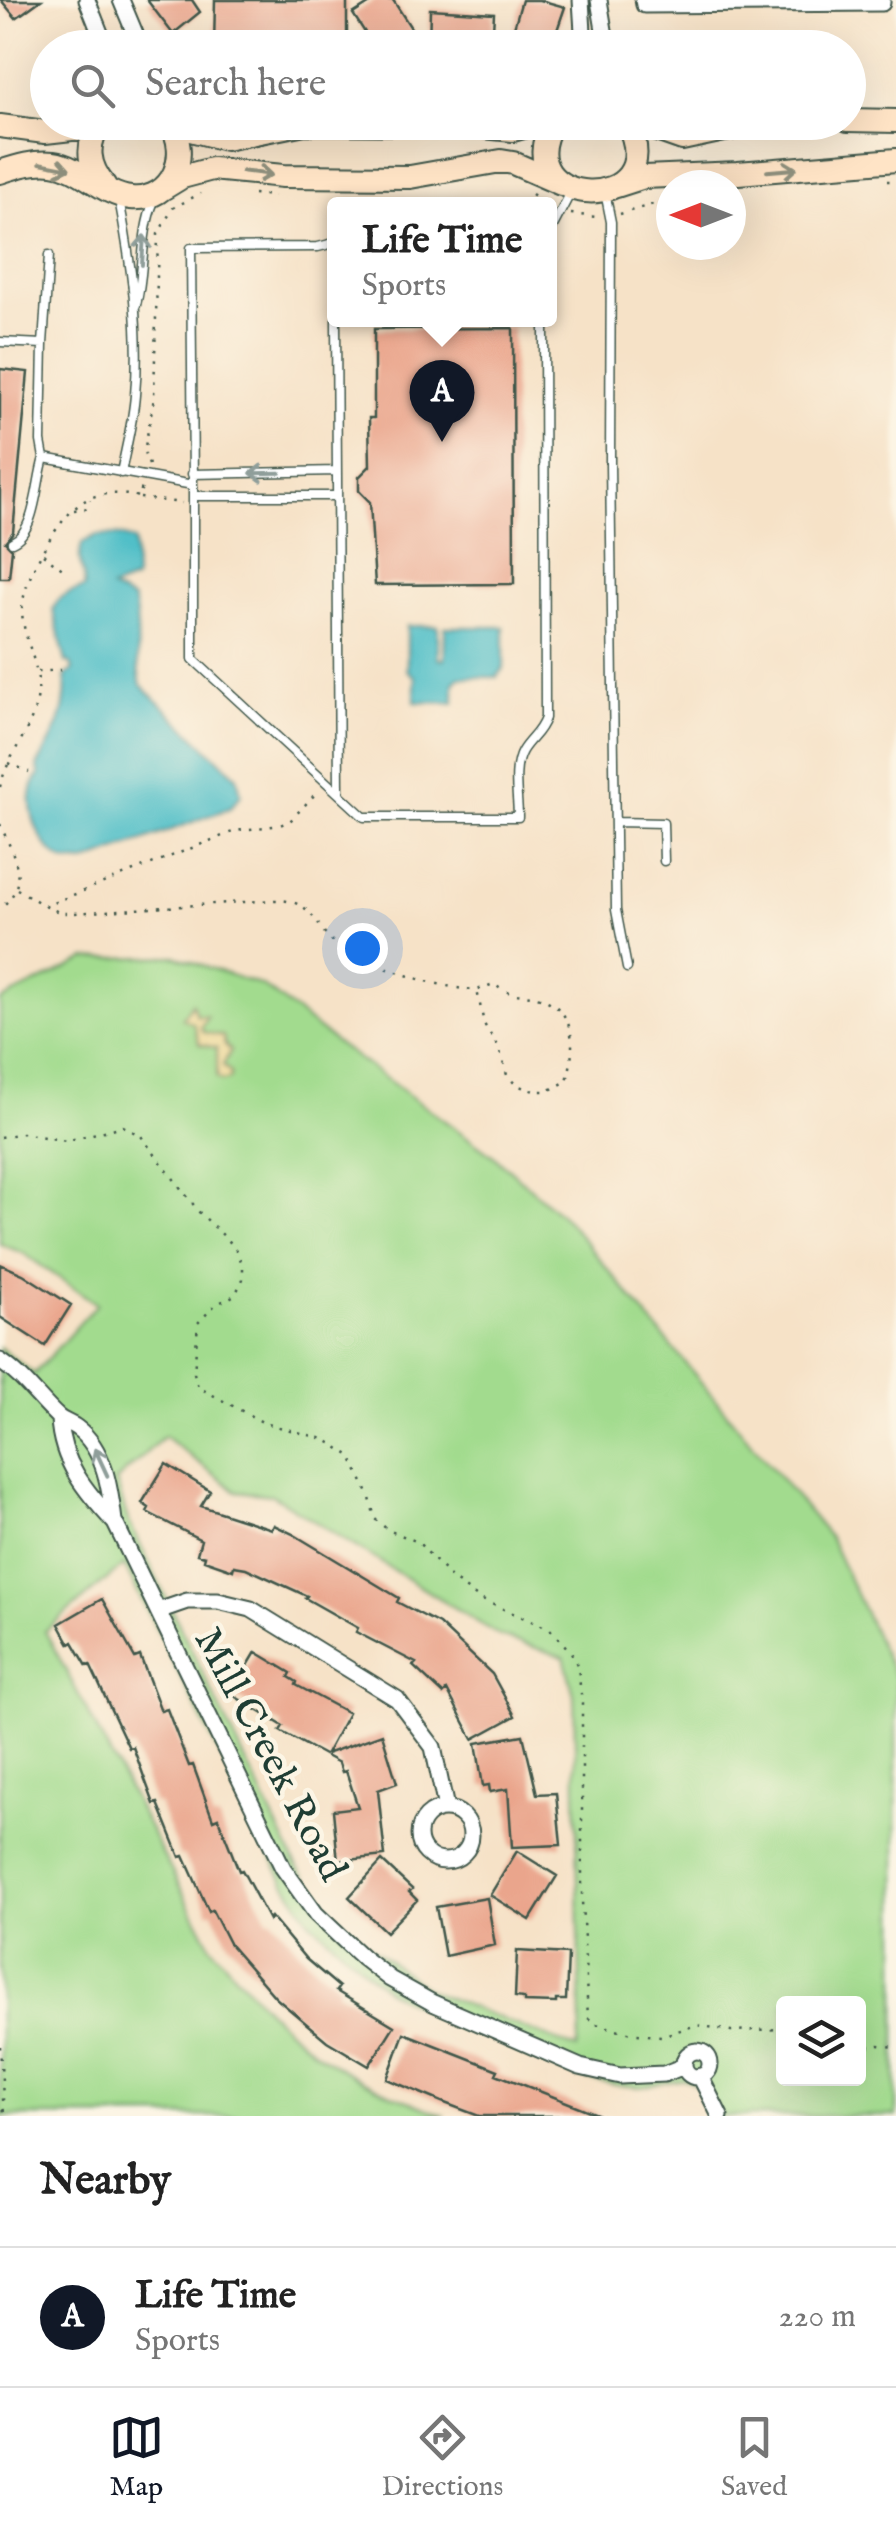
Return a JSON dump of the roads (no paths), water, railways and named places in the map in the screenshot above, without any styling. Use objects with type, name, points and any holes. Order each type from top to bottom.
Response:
[{"type":"main road","points":[[866,120],[896,121]]},
{"type":"main road","points":[[0,126],[30,130]]},
{"type":"main road","points":[[93,140],[90,159],[94,174],[113,192]]},
{"type":"main road","points":[[161,190],[180,162],[177,140]]},
{"type":"main road","points":[[547,140],[547,164],[566,187]]},
{"type":"main road","points":[[611,189],[627,176],[635,152],[634,140]]},
{"type":"main road","points":[[0,172],[36,163],[58,164],[113,192],[142,198],[182,177],[212,169],[283,176],[410,177],[501,161],[584,194],[654,176],[896,160]]},
{"type":"street","points":[[86,0],[98,30]]},
{"type":"street","points":[[121,0],[133,30]]},
{"type":"street","points":[[580,0],[582,30]]},
{"type":"street","points":[[599,0],[604,30]]},
{"type":"street","points":[[644,0],[644,4],[882,0]]},
{"type":"street","name":"Mill Creek Road","points":[[0,1362],[42,1397],[59,1418],[78,1428],[92,1443],[108,1479],[114,1523]]},
{"type":"street","name":"Mill Creek Road","points":[[59,1418],[60,1440],[82,1489],[114,1523],[282,1868],[316,1914],[390,1979],[433,2004],[580,2067],[620,2076],[664,2074],[684,2066]]},
{"type":"street","points":[[158,1611],[187,1601],[218,1601],[251,1610],[396,1700],[433,1747],[446,1808]]},
{"type":"street","points":[[696,2051],[709,2060],[709,2068],[700,2076],[688,2074],[684,2066],[688,2054],[696,2051]]},
{"type":"street","points":[[700,2076],[720,2116]]},
{"type":"lane","points":[[557,212],[566,187]]},
{"type":"lane","points":[[611,189],[616,910],[628,968]]},
{"type":"lane","points":[[135,309],[141,286],[144,234],[161,190]]},
{"type":"lane","points":[[113,192],[126,234],[135,309],[135,400],[121,473]]},
{"type":"lane","points":[[327,244],[191,248],[194,659],[364,818],[518,817],[518,761],[526,744],[541,732],[546,718],[544,327]]},
{"type":"lane","points":[[12,542],[23,538],[29,529],[44,458],[43,344],[49,255]]},
{"type":"lane","points":[[336,327],[339,794]]},
{"type":"lane","points":[[0,342],[43,344]]},
{"type":"lane","points":[[44,458],[121,473],[192,479],[337,471]]},
{"type":"lane","points":[[193,496],[337,496]]},
{"type":"lane","points":[[616,822],[663,823],[664,860]]},
{"type":"water","points":[[97,535],[122,536],[134,541],[135,580],[111,589],[133,600],[141,685],[237,777],[241,795],[230,808],[84,863],[61,859],[45,843],[34,819],[31,794],[40,775],[37,766],[62,712],[65,676],[73,670],[66,662],[53,610],[61,597],[84,588],[82,543]]},
{"type":"water","points":[[407,626],[438,626],[438,659],[444,660],[445,627],[504,627],[504,668],[497,677],[459,677],[454,683],[454,703],[415,702],[415,677],[407,670]]},
{"type":"place","name":"Life Time","points":[[442,442]]}]
